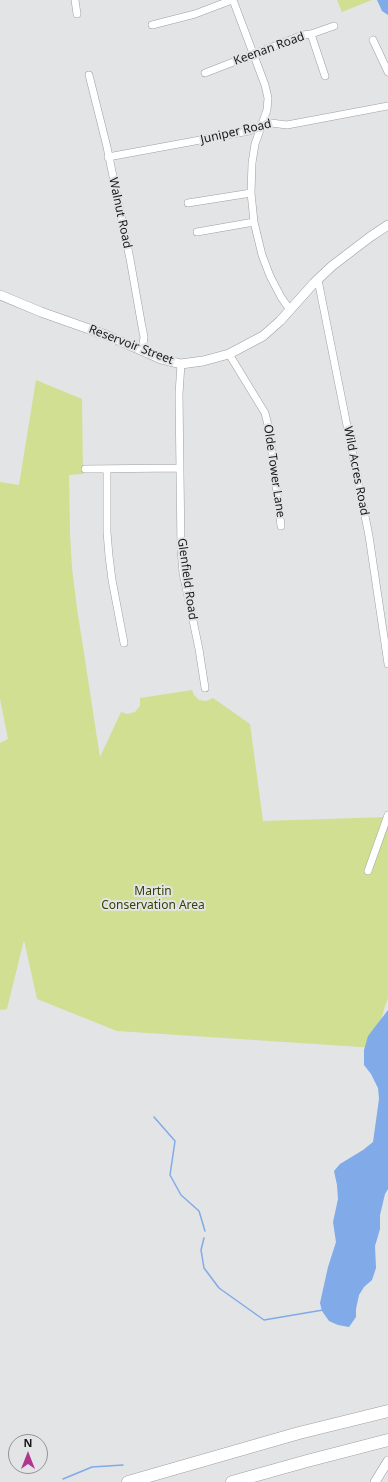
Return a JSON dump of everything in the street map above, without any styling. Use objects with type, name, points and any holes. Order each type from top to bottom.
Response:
[{"type":"highway","points":[[128,1482],[298,1433],[388,1411]]},
{"type":"highway","points":[[232,1482],[301,1462],[383,1442]]},
{"type":"street","points":[[75,0],[77,14]]},
{"type":"street","points":[[152,25],[195,14],[232,0],[254,53],[268,98],[267,110],[254,152],[251,193],[254,222],[262,255],[270,276],[280,297],[290,310]]},
{"type":"street","name":"Keenan Road","points":[[205,73],[254,53],[334,26]]},
{"type":"street","points":[[311,34],[325,76]]},
{"type":"street","points":[[373,40],[388,72]]},
{"type":"street","name":"Walnut Road","points":[[89,75],[108,157],[144,337],[142,352]]},
{"type":"street","name":"Juniper Road","points":[[108,157],[249,131],[275,123],[287,125],[388,106]]},
{"type":"street","points":[[188,203],[251,193]]},
{"type":"street","points":[[197,232],[254,222]]},
{"type":"street","name":"Reservoir Street","points":[[0,295],[41,312],[106,335],[161,359],[181,364],[203,361],[229,354],[263,336],[280,321],[318,280],[347,254],[388,225]]},
{"type":"street","name":"Wild Acres Road","points":[[318,280],[369,536],[388,664]]},
{"type":"street","name":"Olde Tower Lane","points":[[229,354],[265,413],[269,429],[282,526]]},
{"type":"street","name":"Glenfield Road","points":[[181,364],[178,394],[181,550],[183,573],[199,650],[205,688]]},
{"type":"street","points":[[85,469],[179,468]]},
{"type":"street","points":[[107,469],[107,532],[109,556],[124,643]]},
{"type":"street","points":[[368,871],[388,815]]},
{"type":"street","points":[[375,1482],[388,1461]]},
{"type":"green space","points":[[337,0],[372,0],[342,12]]},
{"type":"green space","name":"Martin Conservation Area","points":[[36,380],[82,399],[83,474],[69,475],[70,534],[72,568],[77,608],[100,757],[121,712],[127,714],[135,712],[140,706],[140,698],[192,690],[194,695],[199,700],[206,701],[213,698],[250,724],[263,821],[388,817],[388,998],[379,1027],[376,1048],[117,1031],[37,999],[24,940],[7,1009],[0,1010],[0,743],[8,739],[0,699],[0,482],[19,485]]},
{"type":"water","points":[[377,0],[388,0],[388,15],[382,11]]},
{"type":"water","points":[[388,1010],[388,1189],[385,1194],[380,1215],[380,1229],[375,1246],[376,1268],[372,1280],[364,1287],[359,1295],[356,1317],[349,1327],[338,1325],[329,1321],[322,1311],[320,1303],[328,1267],[336,1242],[333,1222],[338,1199],[334,1171],[340,1164],[373,1142],[379,1099],[378,1088],[371,1074],[364,1065],[364,1050],[368,1036]]},
{"type":"waterway","points":[[154,1117],[175,1141],[170,1175],[181,1195],[199,1211],[205,1231]]},
{"type":"waterway","points":[[204,1238],[201,1250],[204,1268],[219,1288],[264,1320],[323,1310]]},
{"type":"waterway","points":[[63,1479],[92,1467],[123,1465]]}]
